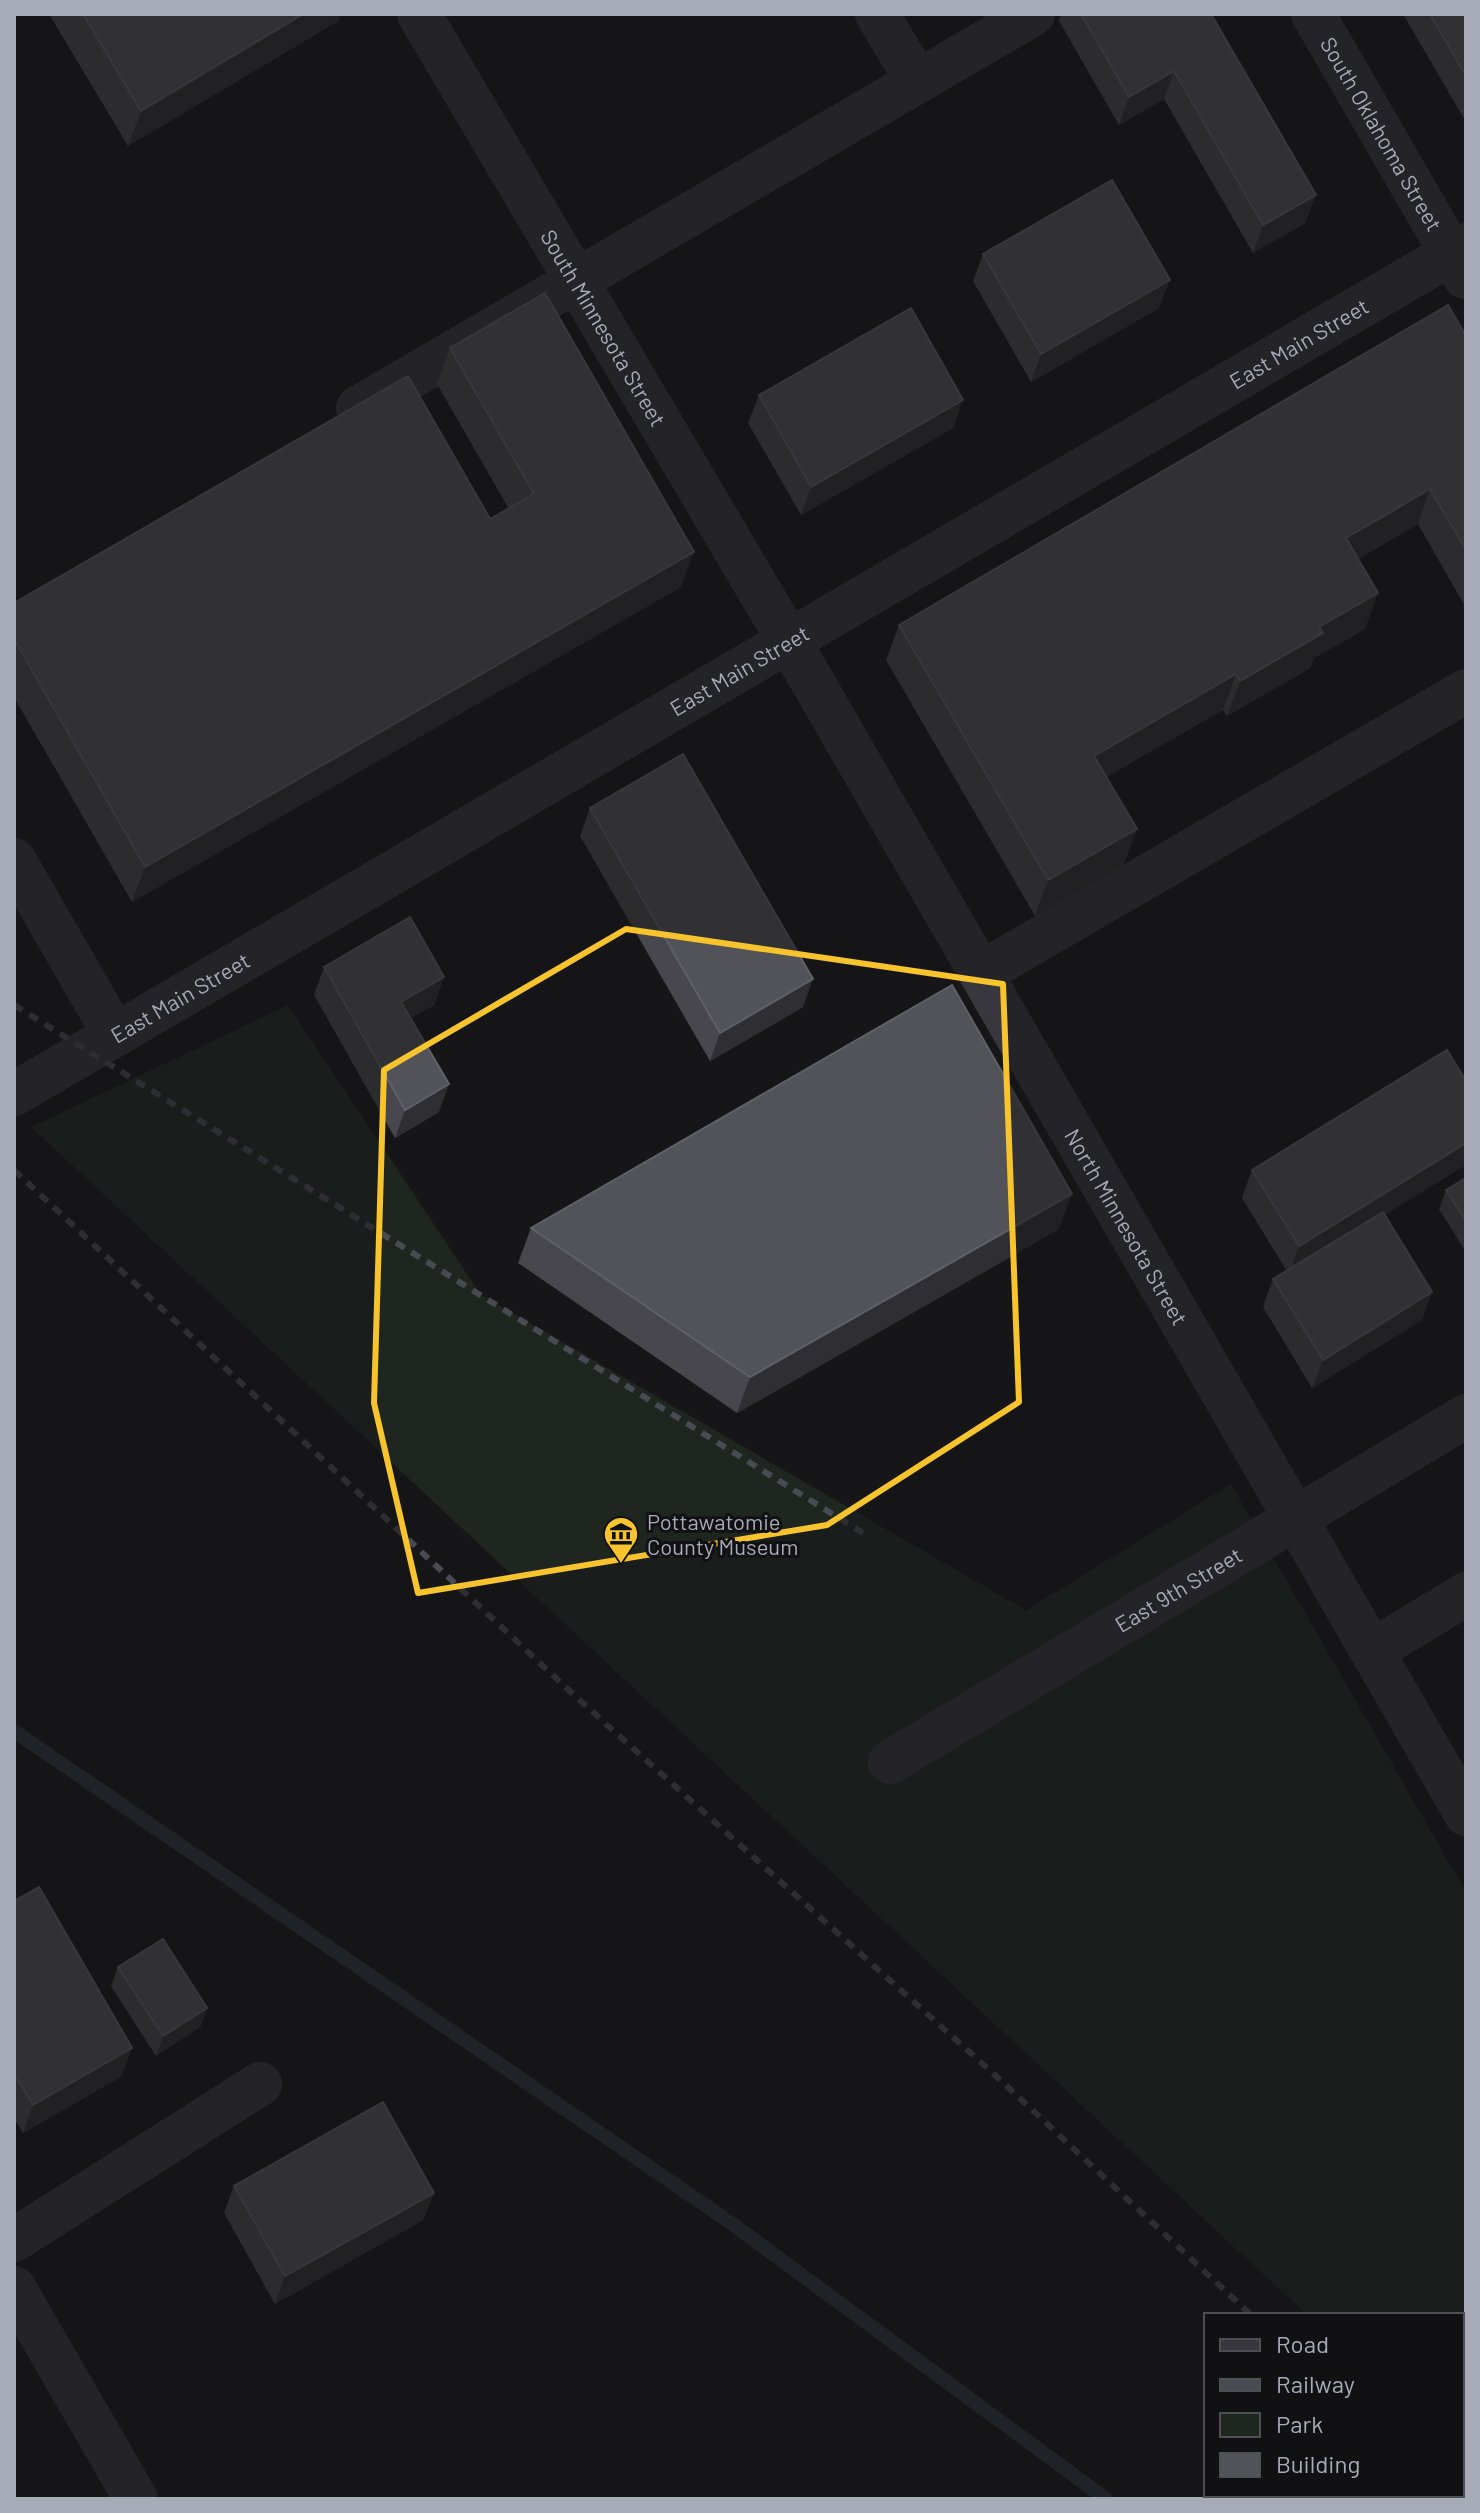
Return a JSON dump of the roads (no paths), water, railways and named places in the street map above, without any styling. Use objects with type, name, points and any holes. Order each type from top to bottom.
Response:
[{"type":"street","name":"South Minnesota Street","points":[[419,14],[789,641]]},
{"type":"street","points":[[877,14],[917,81]]},
{"type":"street","points":[[329,425],[1033,14]]},
{"type":"street","name":"South Oklahoma Street","points":[[1313,14],[1461,260]]},
{"type":"street","name":"East Main Street","points":[[14,1094],[789,641],[1461,260]]},
{"type":"street","name":"North Minnesota Street","points":[[789,641],[1466,1814]]},
{"type":"street","points":[[981,973],[1466,691]]},
{"type":"street","points":[[14,860],[115,1035]]},
{"type":"street","name":"East 9th Street","points":[[890,1762],[1466,1416]]},
{"type":"street","points":[[1372,1651],[1466,1594]]},
{"type":"street","points":[[14,2240],[260,2084]]},
{"type":"street","points":[[14,2288],[136,2499]]},
{"type":"waterway","points":[[14,1731],[731,2223],[1106,2499]]},
{"type":"railway","points":[[14,1005],[863,1533]]},
{"type":"railway","points":[[14,1170],[574,1695],[996,2076],[1249,2313]]},
{"type":"place","name":"Pottawatomie County Museum","points":[[621,1565]]}]
